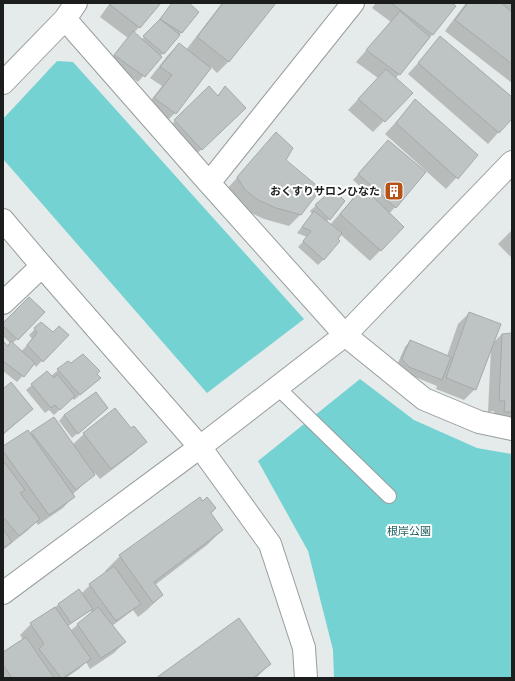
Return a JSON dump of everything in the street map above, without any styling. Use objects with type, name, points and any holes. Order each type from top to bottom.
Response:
[{"type":"street","points":[[209,183],[353,3]]},
{"type":"street","points":[[3,83],[70,11],[209,183],[345,335],[424,399],[479,422],[512,429]]},
{"type":"street","points":[[3,593],[200,447],[345,335],[512,162]]},
{"type":"street","points":[[3,220],[200,447],[270,544],[304,648],[306,678]]},
{"type":"street","points":[[3,303],[42,266]]},
{"type":"lane","points":[[277,387],[389,496]]},
{"type":"green space","points":[[57,61],[73,62],[304,319],[207,393],[3,159],[3,119]]},
{"type":"green space","name":"根岸公園","points":[[360,379],[414,420],[477,448],[512,454],[512,678],[334,678],[333,650],[308,551],[258,461]]},
{"type":"building","points":[[112,3],[161,3],[140,28],[110,5]]},
{"type":"building","points":[[172,3],[189,3],[199,12],[182,33],[160,19]]},
{"type":"building","points":[[223,3],[276,3],[229,62],[197,37]]},
{"type":"building","points":[[391,3],[451,3],[456,6],[433,35]]},
{"type":"building","points":[[468,3],[501,3],[512,12],[512,64],[455,20]]},
{"type":"building","points":[[400,11],[430,37],[400,75],[366,50]]},
{"type":"building","points":[[160,19],[180,35],[164,54],[143,36]]},
{"type":"building","points":[[133,31],[162,57],[145,77],[114,55]]},
{"type":"building","points":[[440,36],[512,97],[512,119],[499,133],[418,63]]},
{"type":"building","points":[[179,43],[211,68],[176,114],[154,98],[172,75],[160,67]]},
{"type":"building","points":[[386,69],[413,93],[385,122],[358,99]]},
{"type":"building","points":[[209,86],[218,96],[225,86],[246,108],[202,150],[174,120]]},
{"type":"building","points":[[415,99],[478,155],[458,179],[396,123]]},
{"type":"building","points":[[276,132],[293,148],[286,160],[321,189],[301,215],[276,208],[258,200],[245,190],[237,177]]},
{"type":"building","name":"おくすりサロンひなた","points":[[388,140],[426,172],[396,208],[358,174]]},
{"type":"building","points":[[363,187],[404,227],[381,251],[340,214]]},
{"type":"building","points":[[333,189],[345,201],[330,220],[315,205]]},
{"type":"building","points":[[314,211],[342,233],[338,239],[340,241],[324,260],[303,241],[311,231],[302,227]]},
{"type":"building","points":[[29,297],[45,312],[18,340],[3,326],[3,323]]},
{"type":"building","points":[[469,312],[501,324],[476,390],[446,378]]},
{"type":"building","points":[[41,322],[53,332],[59,326],[69,335],[43,362],[27,345],[37,333],[34,328]]},
{"type":"building","points":[[512,333],[512,412],[504,412],[505,401],[499,401],[502,334]]},
{"type":"building","points":[[410,340],[451,357],[442,380],[409,367],[402,359]]},
{"type":"building","points":[[3,341],[8,346],[11,341],[35,363],[24,377],[3,361]]},
{"type":"building","points":[[83,354],[100,371],[97,374],[101,378],[80,395],[57,369],[68,361],[71,363]]},
{"type":"building","points":[[47,371],[54,378],[57,374],[75,396],[60,410],[55,405],[51,408],[31,384]]},
{"type":"building","points":[[11,382],[33,409],[3,434],[3,389]]},
{"type":"building","points":[[96,392],[108,408],[78,434],[64,415]]},
{"type":"building","points":[[115,408],[131,428],[134,426],[147,442],[111,469],[83,433]]},
{"type":"building","points":[[54,417],[95,475],[76,490],[31,432]]},
{"type":"building","points":[[28,430],[75,497],[49,515],[3,451],[3,446]]},
{"type":"building","points":[[5,463],[25,490],[20,493],[40,519],[19,536],[3,517],[3,465]]},
{"type":"building","points":[[200,497],[203,501],[207,497],[216,508],[211,513],[223,530],[154,582],[163,595],[153,603],[119,555]]},
{"type":"building","points":[[3,529],[12,542],[3,548]]},
{"type":"building","points":[[114,566],[141,604],[116,621],[89,584]]},
{"type":"building","points":[[79,589],[93,609],[71,623],[58,604]]},
{"type":"building","points":[[55,607],[91,659],[63,678],[61,678],[39,649],[44,644],[30,623]]},
{"type":"building","points":[[98,607],[126,642],[101,658],[77,624]]},
{"type":"building","points":[[239,618],[271,664],[253,678],[156,678]]},
{"type":"building","points":[[26,637],[54,678],[12,678],[3,665],[3,652]]},
{"type":"place","name":"おくすりサロンひなた","points":[[394,191]]}]
